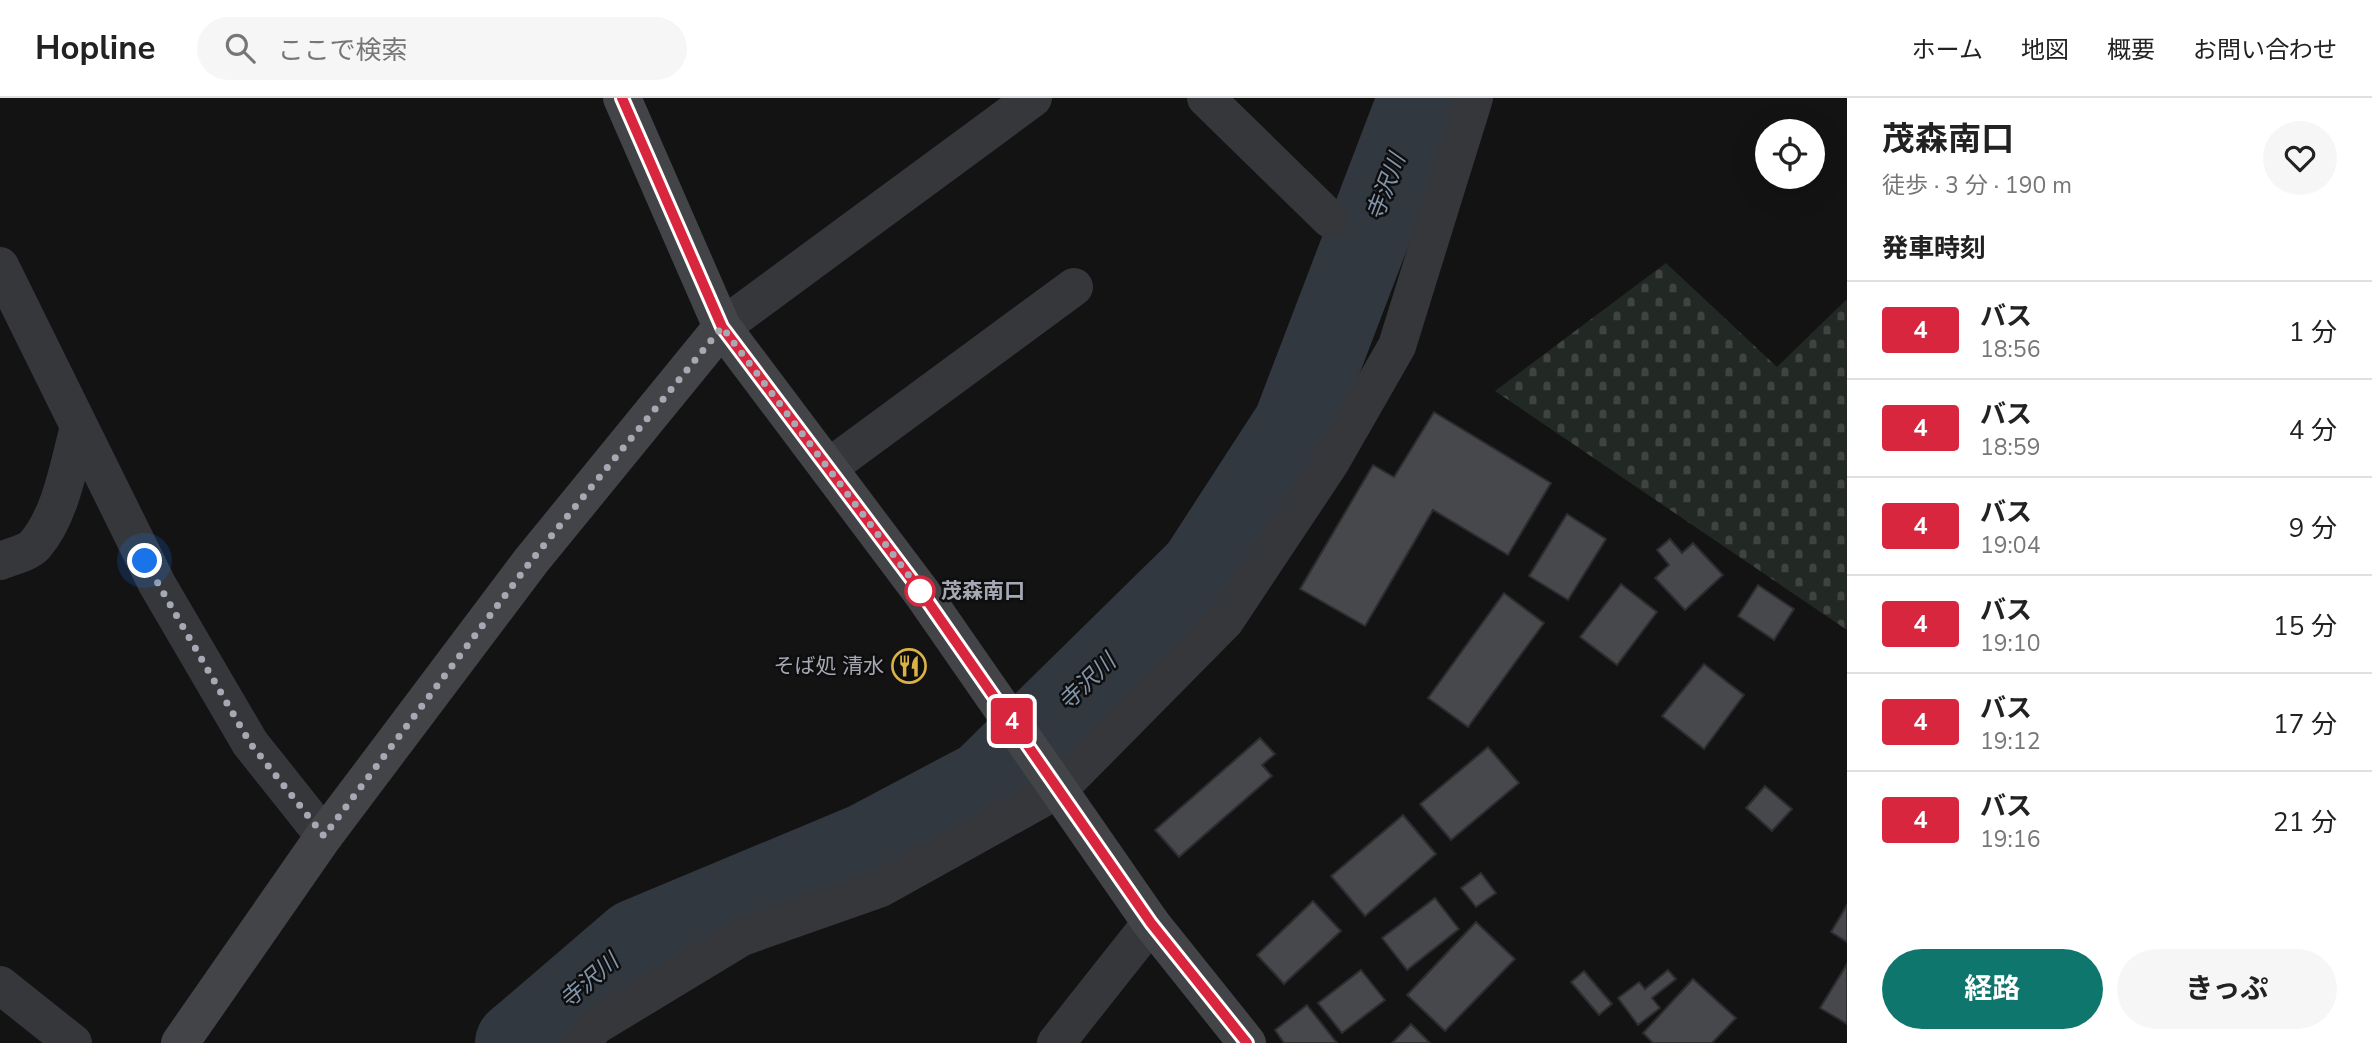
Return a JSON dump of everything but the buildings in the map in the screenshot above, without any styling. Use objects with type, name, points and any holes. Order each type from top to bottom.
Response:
[{"type":"street","points":[[622,98],[722,327],[1005,710],[1151,923],[1247,1043]]},
{"type":"street","points":[[180,1043],[324,836],[531,561],[722,327],[1033,98]]},
{"type":"street","points":[[1206,98],[1330,219]]},
{"type":"street","points":[[581,1043],[595,1026],[742,937],[881,888],[1052,780],[1225,621],[1330,463],[1397,346],[1474,98]]},
{"type":"street","points":[[0,266],[157,584],[243,731],[324,836]]},
{"type":"street","points":[[828,468],[1074,287]]},
{"type":"street","points":[[0,561],[33,547],[65,478],[79,427]]},
{"type":"street","points":[[1056,1043],[1151,923]]},
{"type":"street","points":[[0,985],[73,1043]]},
{"type":"green space","points":[[1666,263],[1777,367],[1847,299],[1847,630],[1495,391]]},
{"type":"waterway","name":"寺沢川","points":[[517,1043],[636,941],[866,845],[985,782],[1201,570],[1295,425],[1420,98]]},
{"type":"bus line","name":"4","points":[[622,98],[722,327],[922,593],[1151,923],[1247,1043]]},
{"type":"place","name":"茂森南口","points":[[920,591]]},
{"type":"place","name":"そば処 清水","points":[[909,666]]},
{"type":"route","points":[[145,561],[250,743],[324,836],[531,561],[722,327],[922,593],[920,591]]}]
